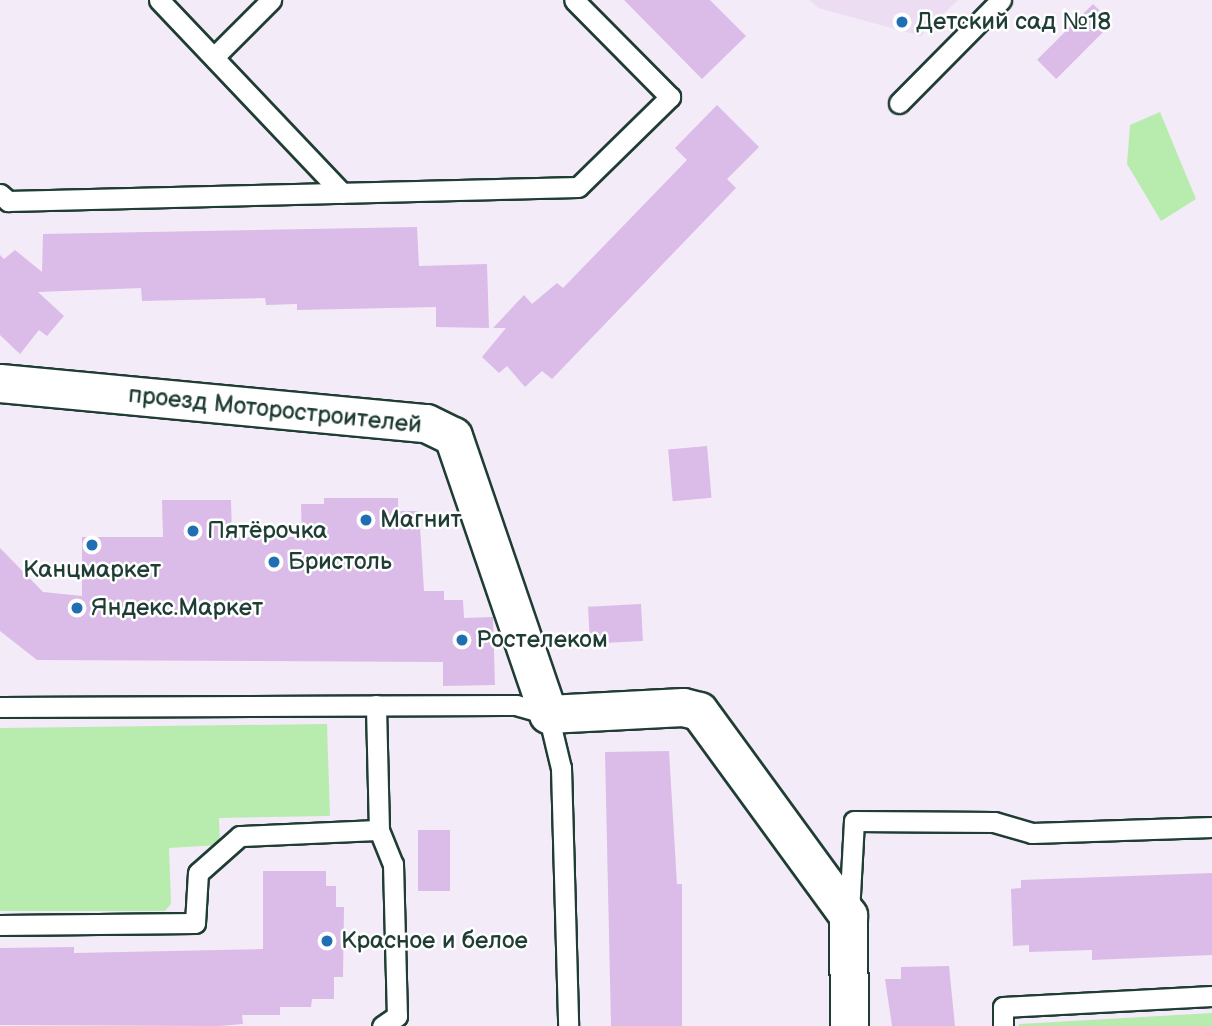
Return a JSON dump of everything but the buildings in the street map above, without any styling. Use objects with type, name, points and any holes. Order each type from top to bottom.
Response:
[{"type":"street","name":"проезд Моторостроителей","points":[[0,383],[426,422],[453,436],[548,714]]},
{"type":"street","points":[[548,714],[683,706],[699,711],[849,915],[849,1026]]},
{"type":"lane","points":[[159,0],[216,55],[342,193]]},
{"type":"lane","points":[[216,55],[271,0]]},
{"type":"lane","points":[[0,194],[8,201],[578,187],[670,97],[574,0]]},
{"type":"lane","points":[[899,103],[1001,0]]},
{"type":"lane","points":[[376,705],[379,830],[393,864],[397,1016],[382,1026]]},
{"type":"lane","points":[[0,707],[516,705],[548,714],[561,768],[568,1026]]},
{"type":"lane","points":[[849,915],[855,821],[994,822],[1032,833],[1212,827]]},
{"type":"lane","points":[[0,925],[195,923],[198,873],[240,836],[379,830]]},
{"type":"lane","points":[[1003,1026],[1003,1007],[1212,996]]},
{"type":"shaded area","name":"Детский сад №18","points":[[810,0],[958,0],[921,36],[818,8]]},
{"type":"green space","points":[[1160,112],[1196,199],[1161,221],[1127,164],[1130,125]]},
{"type":"green space","points":[[327,724],[330,816],[219,818],[220,845],[169,848],[171,904],[165,911],[0,911],[0,728]]},
{"type":"green space","points":[[1212,1013],[1212,1026],[1019,1026],[1019,1024]]},
{"type":"place","name":"Детский сад №18","points":[[902,22]]},
{"type":"place","name":"Магнит","points":[[366,520]]},
{"type":"place","name":"Пятёрочка","points":[[193,531]]},
{"type":"place","name":"Канцмаркет","points":[[92,545]]},
{"type":"place","name":"Бристоль","points":[[274,562]]},
{"type":"place","name":"Яндекс.Маркет","points":[[77,608]]},
{"type":"place","name":"Ростелеком","points":[[462,640]]},
{"type":"place","name":"Красное и белое","points":[[327,941]]}]
